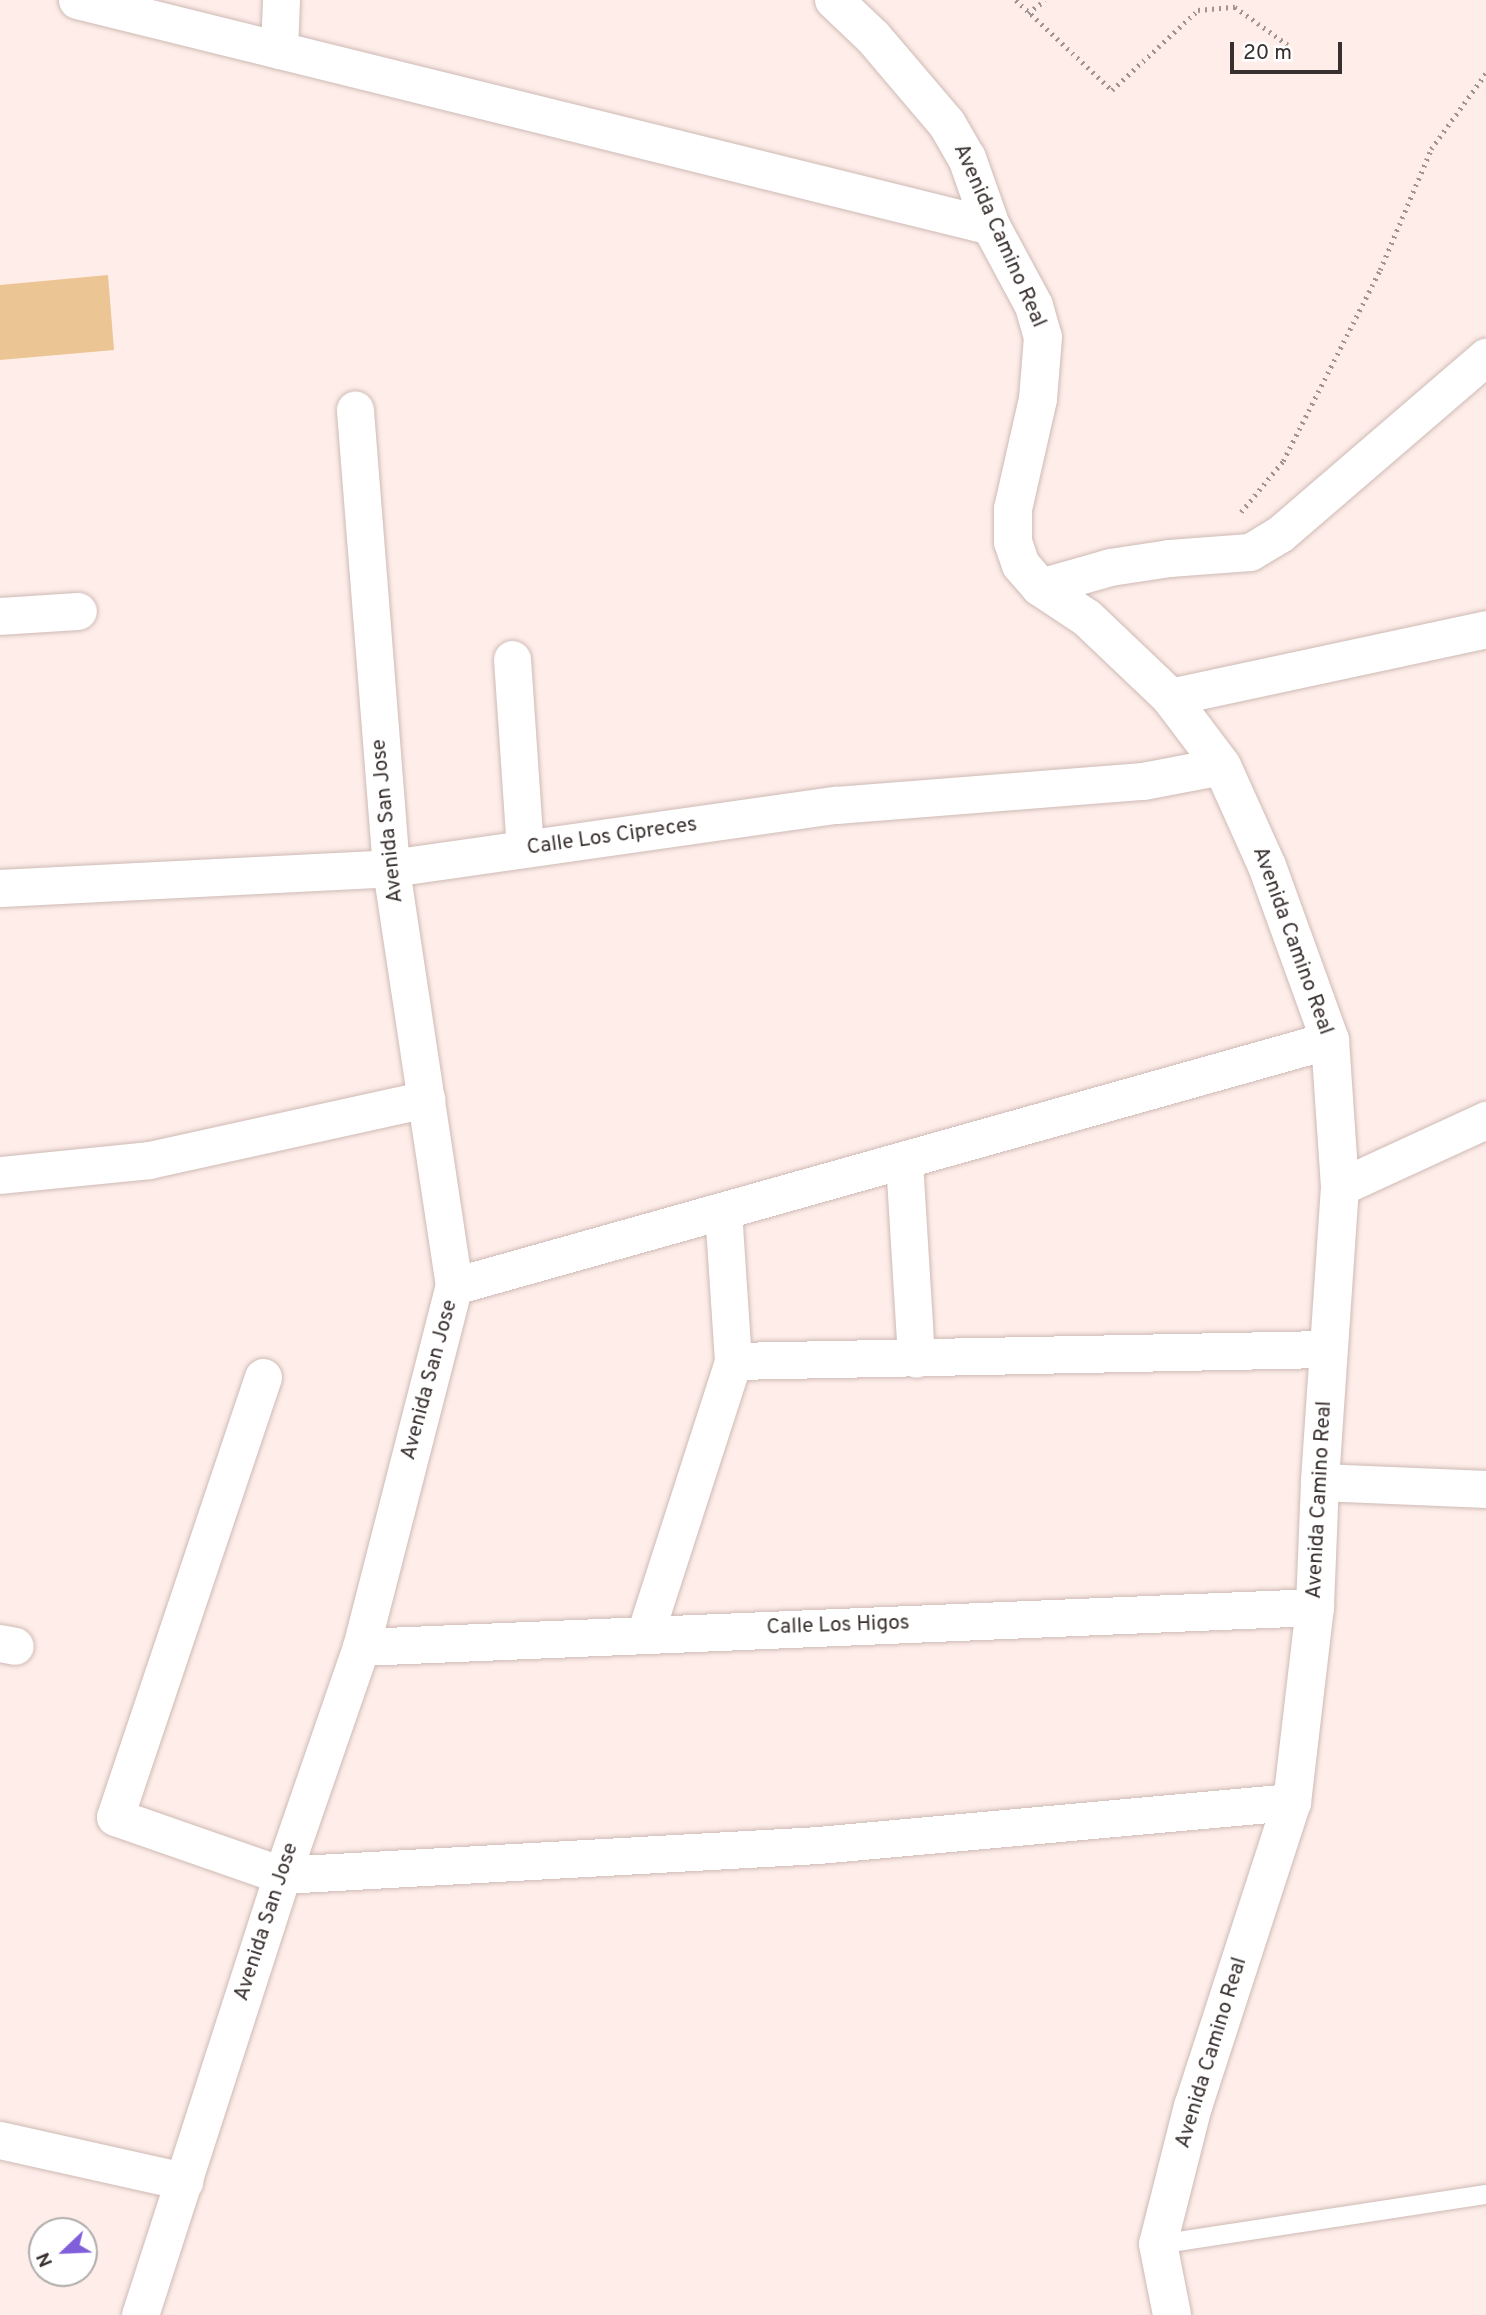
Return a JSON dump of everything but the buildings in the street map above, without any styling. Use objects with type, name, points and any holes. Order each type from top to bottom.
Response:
[{"type":"street","points":[[77,0],[991,226]]},
{"type":"street","points":[[279,50],[281,0]]},
{"type":"street","name":"Avenida Camino Real","points":[[834,0],[873,37],[947,124],[967,158],[991,226],[1034,306],[1043,337],[1038,399],[1013,509],[1013,542],[1021,565],[1040,587],[1087,618],[1170,697],[1222,766],[1267,866],[1330,1040],[1340,1187],[1320,1482],[1315,1607],[1293,1802],[1193,2106],[1158,2244],[1172,2315]]},
{"type":"street","points":[[1040,587],[1110,567],[1250,552],[1280,534],[1486,357]]},
{"type":"street","name":"Avenida San Jose","points":[[140,2315],[282,1875],[360,1647],[454,1286],[391,868],[355,409]]},
{"type":"street","points":[[0,616],[78,611]]},
{"type":"street","points":[[1170,697],[1486,629]]},
{"type":"street","points":[[512,659],[525,849]]},
{"type":"street","name":"Calle Los Cipreces","points":[[0,888],[391,868],[836,805],[1143,781],[1222,766]]},
{"type":"street","points":[[454,1286],[1330,1040]]},
{"type":"street","points":[[0,1175],[149,1160],[426,1100]]},
{"type":"street","points":[[1340,1187],[1486,1120]]},
{"type":"street","points":[[904,1161],[916,1359]]},
{"type":"street","points":[[645,1634],[733,1361],[723,1211]]},
{"type":"street","points":[[733,1361],[1328,1349]]},
{"type":"street","points":[[263,1377],[115,1817],[282,1875],[818,1845],[1293,1802]]},
{"type":"street","points":[[1320,1482],[1486,1489]]},
{"type":"street","name":"Calle Los Higos","points":[[360,1647],[1315,1607]]},
{"type":"street","points":[[0,2140],[184,2181]]},
{"type":"lane","points":[[1158,2244],[1486,2194]]},
{"type":"path","points":[[1016,0],[1112,90],[1198,10],[1235,7],[1288,45]]},
{"type":"path","points":[[1028,13],[1045,0]]},
{"type":"path","points":[[1205,556],[1283,461],[1380,270],[1431,149],[1486,74]]},
{"type":"shaded area","points":[[108,275],[114,350],[0,360],[0,285]]}]
